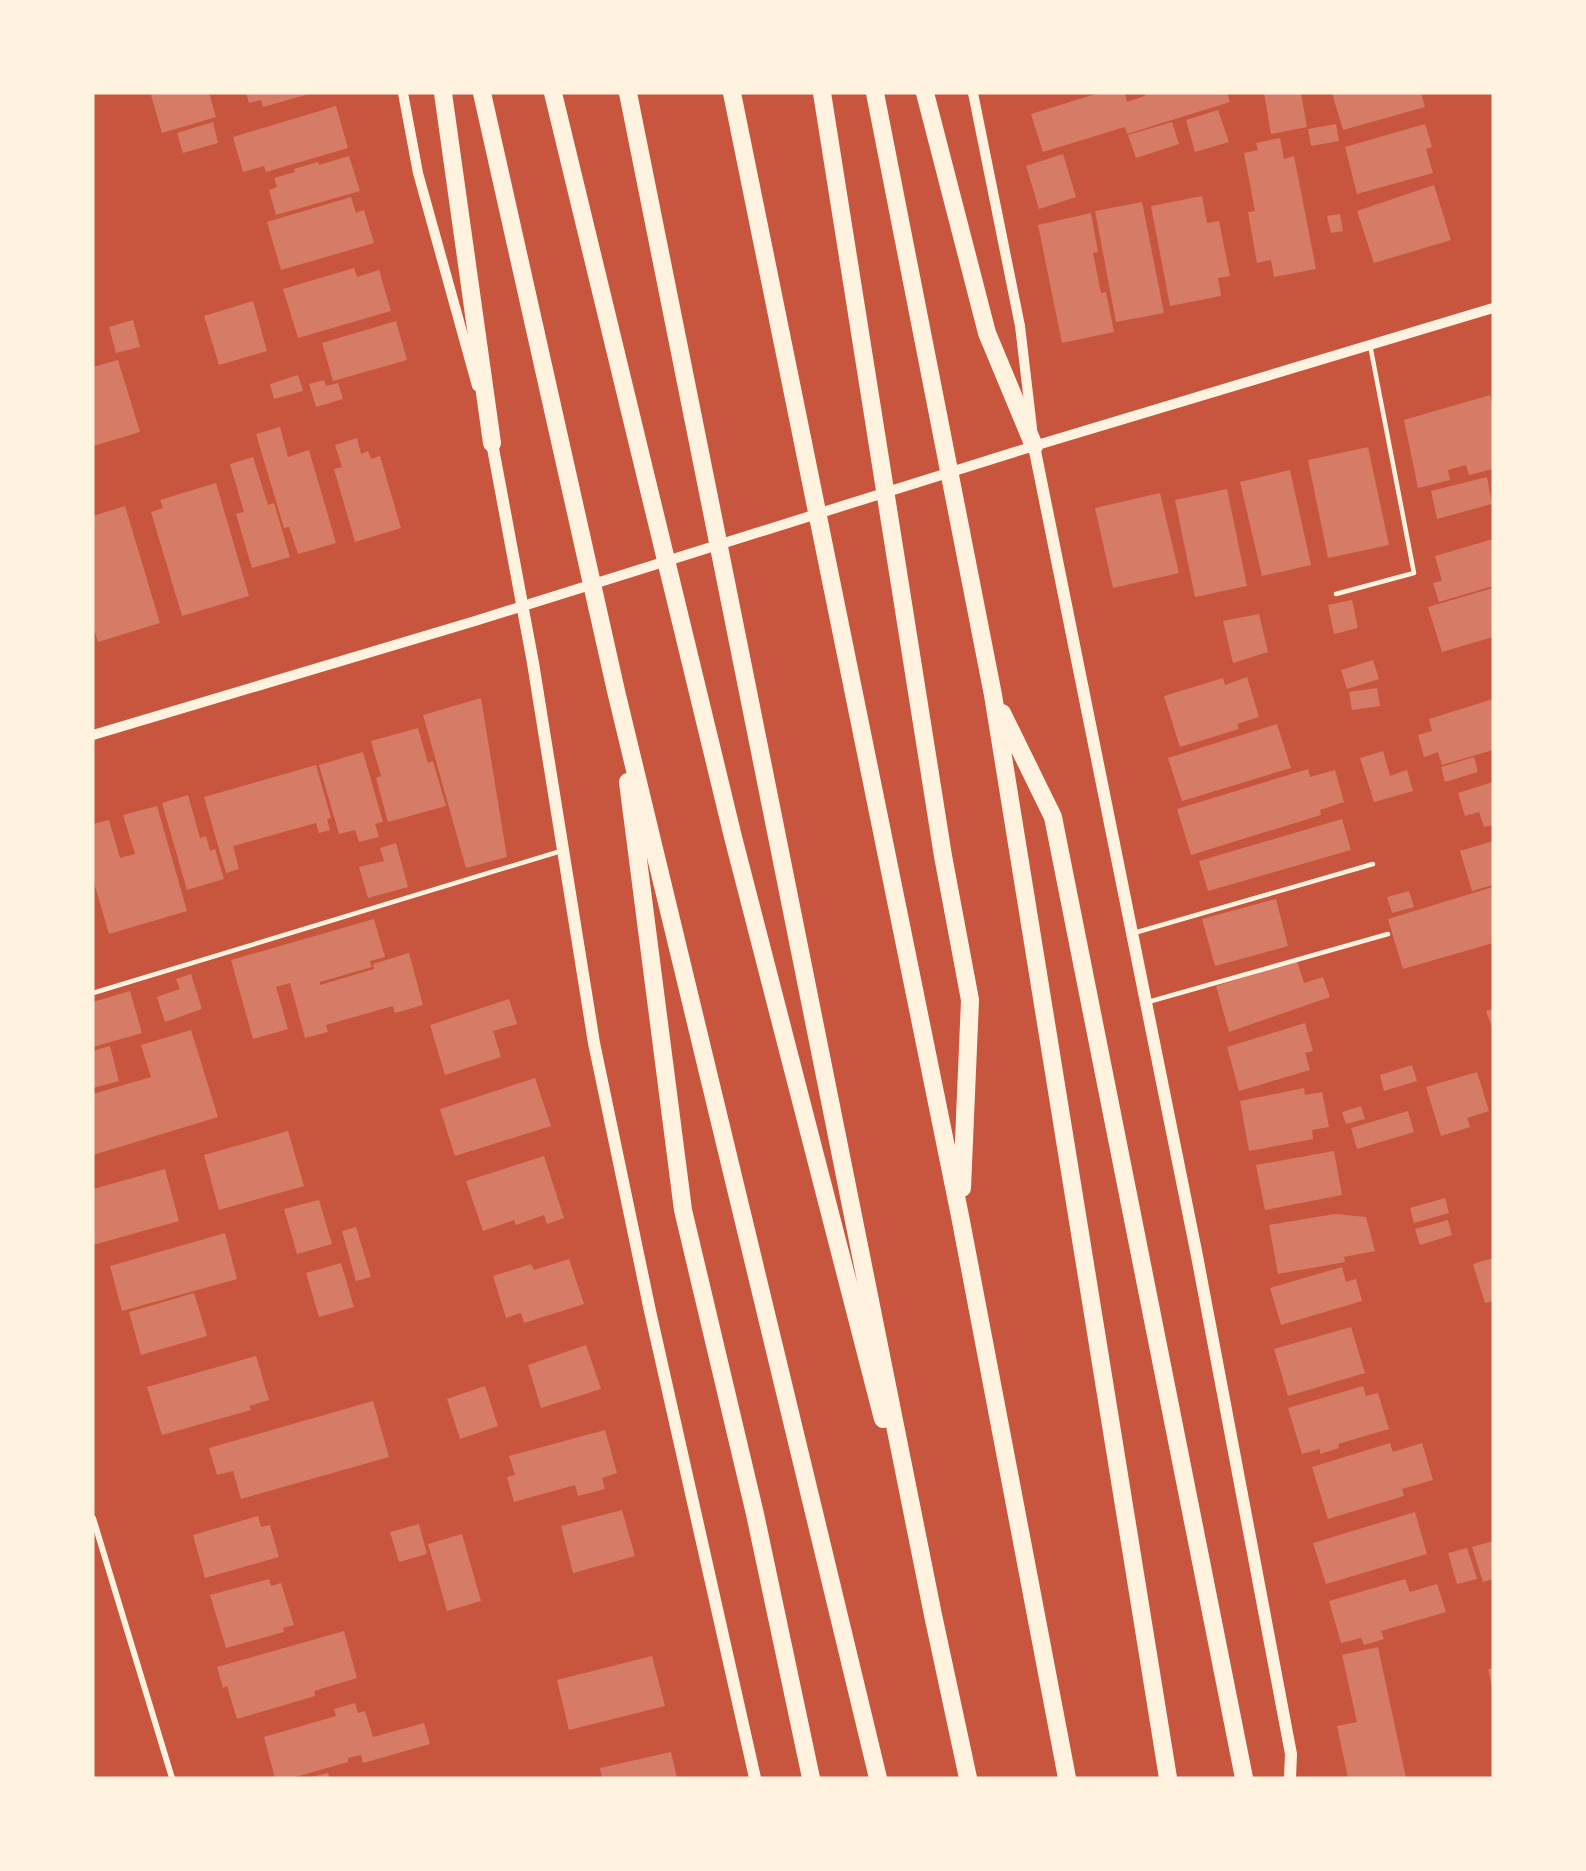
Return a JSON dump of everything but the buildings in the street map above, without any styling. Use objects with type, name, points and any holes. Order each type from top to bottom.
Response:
[{"type":"highway","points":[[443,93],[492,443]]},
{"type":"highway","points":[[482,93],[616,691],[878,1778]]},
{"type":"highway","points":[[553,93],[733,837],[933,1615]]},
{"type":"highway","points":[[628,93],[933,1615],[968,1778]]},
{"type":"highway","points":[[732,93],[960,1216],[1068,1778]]},
{"type":"highway","points":[[822,93],[943,856],[970,1000],[960,1216]]},
{"type":"highway","points":[[875,93],[993,695],[1168,1778]]},
{"type":"highway","points":[[925,93],[987,333],[1034,446]]},
{"type":"highway","points":[[616,691],[683,1210],[755,1514],[811,1778]]},
{"type":"highway","points":[[993,695],[1053,817],[1244,1778]]},
{"type":"main road","points":[[492,443],[523,606],[599,1066],[650,1311],[755,1778]]},
{"type":"main road","points":[[1034,446],[1197,1256],[1291,1754],[1290,1778]]},
{"type":"street","points":[[403,93],[418,173],[492,443]]},
{"type":"street","points":[[973,93],[1020,326],[1034,446]]},
{"type":"street","points":[[93,735],[523,606],[1034,446],[1493,308]]},
{"type":"street","points":[[93,1518],[172,1778]]},
{"type":"lane","points":[[1336,594],[1414,573],[1370,345]]},
{"type":"lane","points":[[93,993],[563,851]]},
{"type":"lane","points":[[1132,934],[1373,864]]},
{"type":"lane","points":[[1146,1003],[1388,934]]}]
